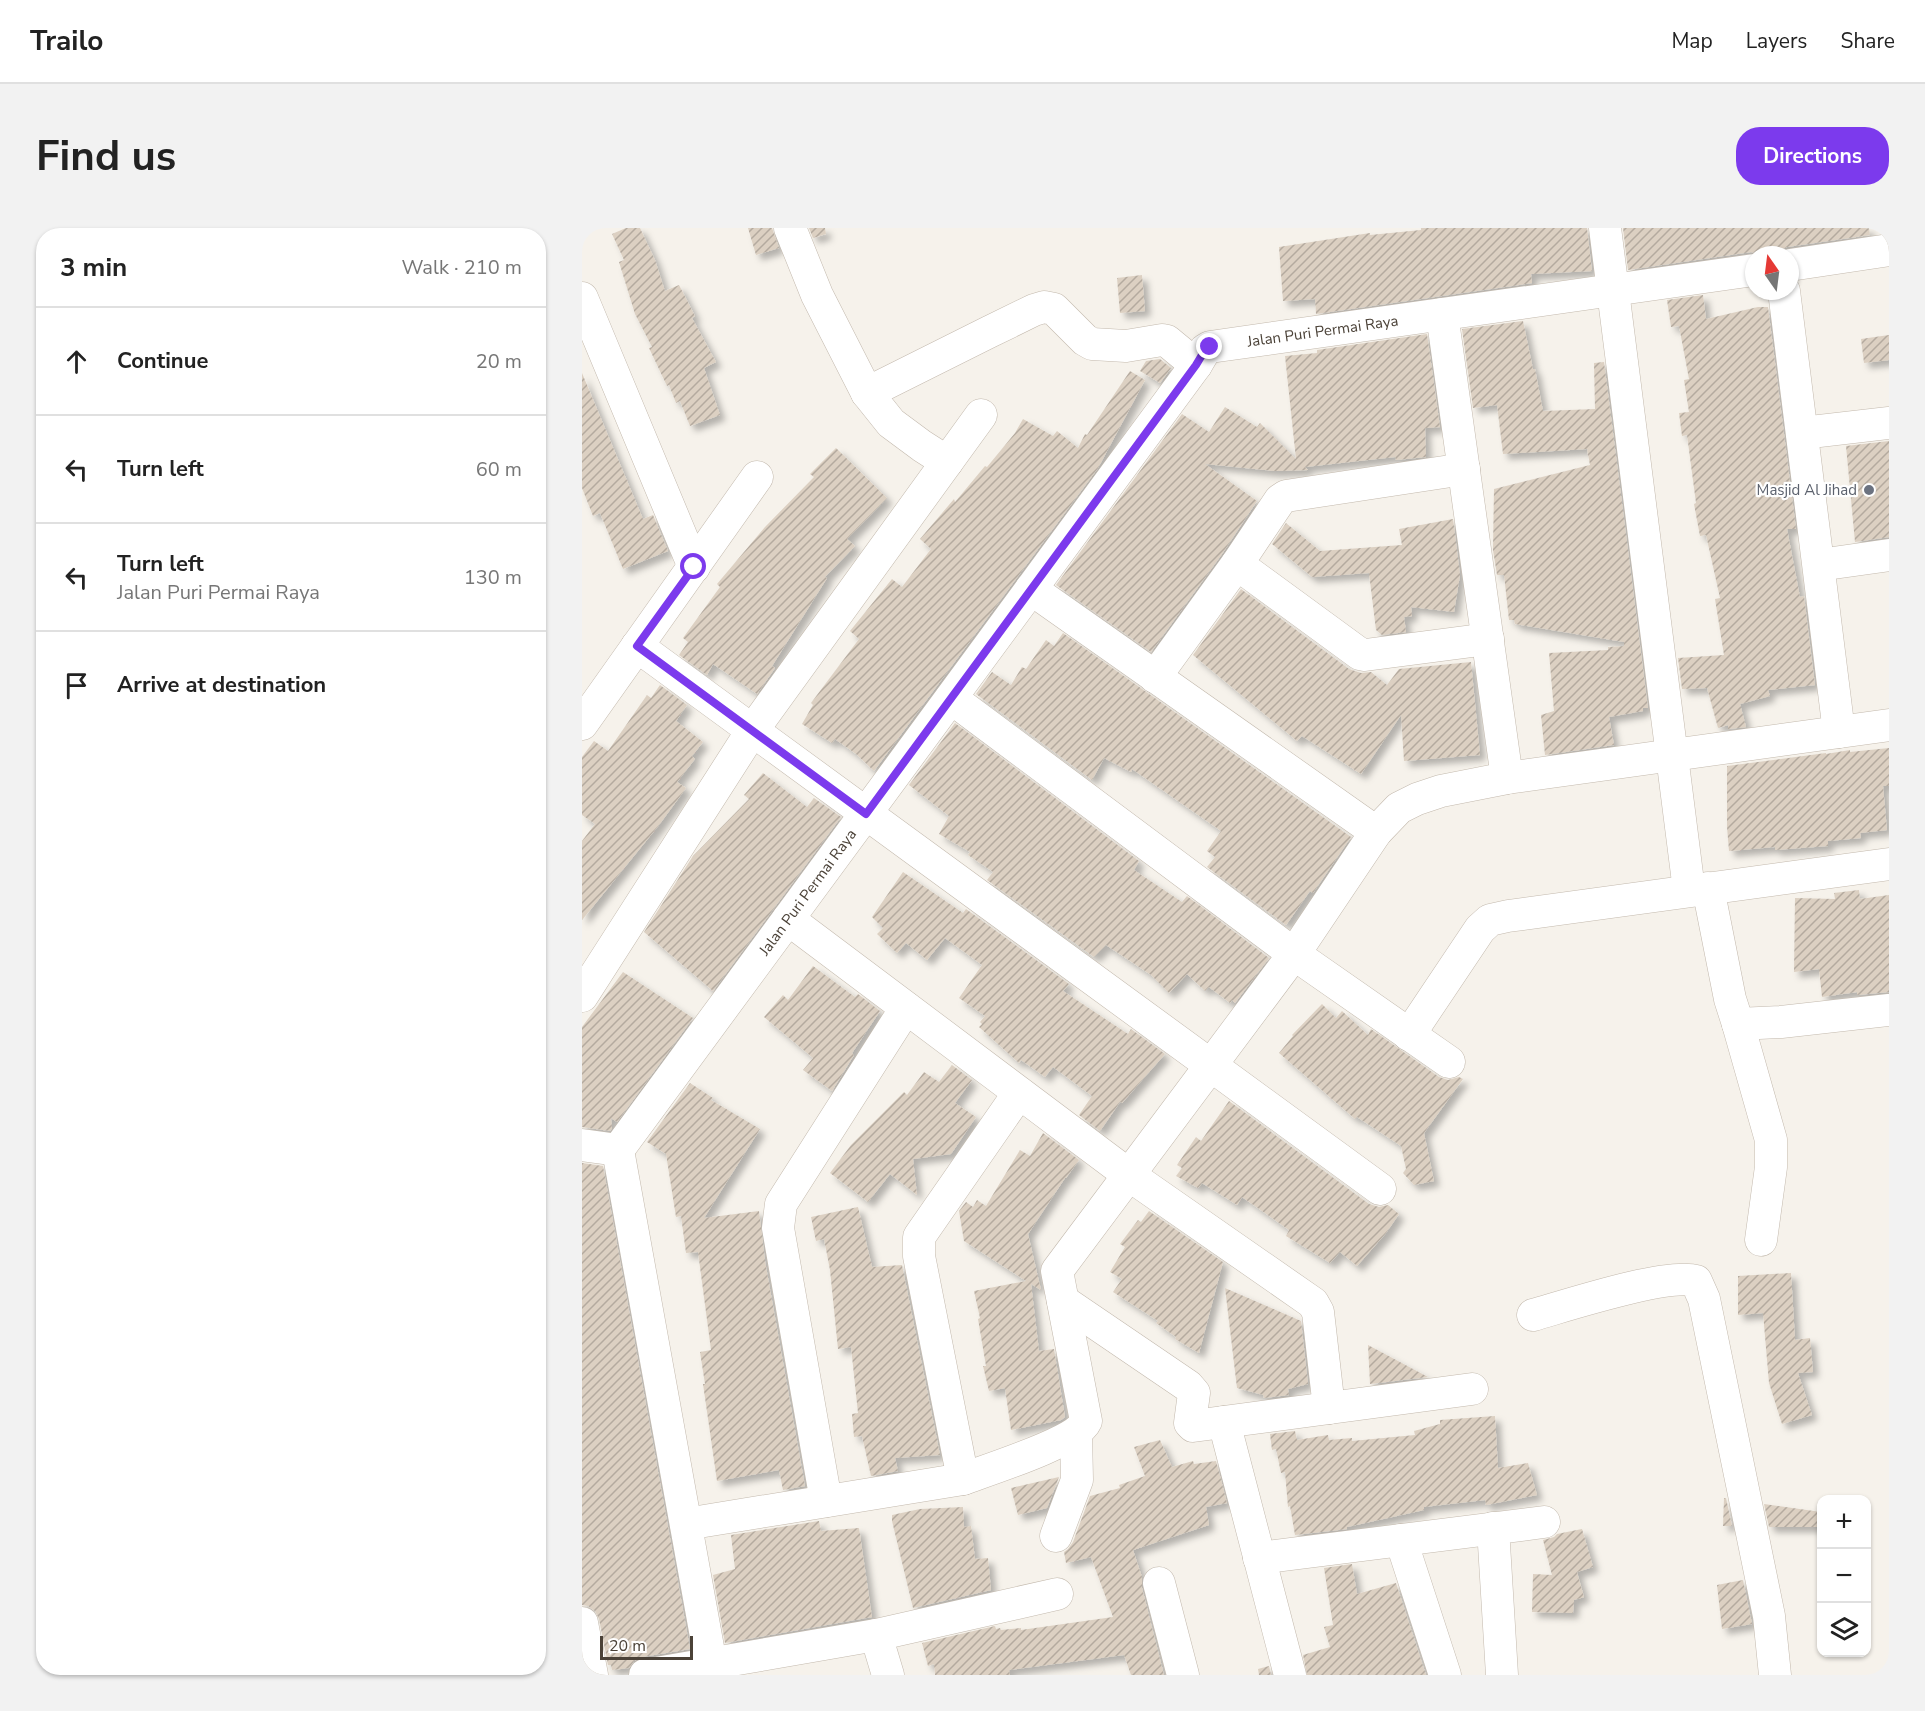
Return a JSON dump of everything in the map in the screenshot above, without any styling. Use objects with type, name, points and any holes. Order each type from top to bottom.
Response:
[{"type":"street","points":[[790,228],[817,295],[867,393],[891,423],[947,462]]},
{"type":"street","points":[[1605,228],[1671,755],[1699,889],[1771,1140],[1771,1167],[1761,1240]]},
{"type":"street","points":[[1799,264],[1889,250]]},
{"type":"street","name":"Jalan Puri Permai Raya","points":[[618,1150],[1205,350],[1210,347],[1745,271]]},
{"type":"street","points":[[582,298],[694,567]]},
{"type":"street","points":[[1785,300],[1839,732]]},
{"type":"street","points":[[867,393],[1044,307],[1054,309],[1085,340],[1092,344],[1126,346],[1167,341],[1196,365]]},
{"type":"street","points":[[1442,314],[1507,778]]},
{"type":"street","points":[[582,996],[752,731],[981,416]]},
{"type":"street","points":[[1802,433],[1889,423]]},
{"type":"street","points":[[1155,677],[1280,501],[1286,496],[1464,469]]},
{"type":"street","points":[[582,724],[757,477]]},
{"type":"street","points":[[1819,565],[1889,555]]},
{"type":"street","points":[[1237,564],[1360,654],[1488,639]]},
{"type":"street","points":[[1031,589],[1376,832]]},
{"type":"street","points":[[637,646],[1380,1189]]},
{"type":"street","points":[[951,698],[1294,954],[1449,1062]]},
{"type":"street","points":[[686,1524],[963,1479],[1044,1448],[1076,1433],[1083,1426],[1086,1421],[1058,1271],[1294,954],[1376,832],[1399,808],[1441,790],[1507,778],[1889,725]]},
{"type":"street","points":[[1409,1035],[1480,929],[1490,920],[1889,864]]},
{"type":"street","points":[[788,919],[1129,1175],[1313,1303],[1318,1312],[1329,1408]]},
{"type":"street","points":[[826,1501],[778,1228],[778,1217],[781,1204],[906,1008]]},
{"type":"street","points":[[1738,1024],[1781,1022],[1889,1010]]},
{"type":"street","points":[[963,1479],[918,1245],[922,1230],[1019,1093]]},
{"type":"street","points":[[582,1145],[618,1150],[711,1664]]},
{"type":"street","points":[[1533,1316],[1652,1284],[1688,1278],[1696,1281],[1704,1299],[1769,1616],[1775,1675]]},
{"type":"street","points":[[1063,1301],[1188,1386],[1194,1393],[1191,1425],[1193,1426],[1472,1389]]},
{"type":"street","points":[[1224,1422],[1290,1675]]},
{"type":"street","points":[[1056,1536],[1077,1480],[1076,1433]]},
{"type":"street","points":[[1259,1558],[1544,1522]]},
{"type":"street","points":[[1493,1528],[1502,1675]]},
{"type":"street","points":[[1401,1540],[1445,1675]]},
{"type":"street","points":[[1159,1583],[1183,1675]]},
{"type":"street","points":[[645,1675],[876,1635],[1057,1594]]},
{"type":"street","points":[[582,1623],[592,1675]]},
{"type":"street","points":[[876,1635],[888,1675]]},
{"type":"building","points":[[626,228],[640,228],[655,260],[665,291],[679,285],[695,316],[692,318],[716,362],[704,368],[720,415],[690,426],[680,401],[676,403],[669,385],[667,386],[649,348],[652,347],[635,314],[619,262],[624,260],[612,234]]},
{"type":"building","points":[[748,228],[772,228],[779,248],[756,255]]},
{"type":"building","points":[[809,228],[825,228],[826,234],[813,238]]},
{"type":"building","points":[[1421,228],[1587,228],[1592,271],[1531,274],[1532,283],[1316,314],[1315,299],[1283,301],[1279,247],[1370,233],[1370,235],[1421,230]]},
{"type":"building","points":[[1623,228],[1869,228],[1870,235],[1794,246],[1745,246],[1745,253],[1628,270]]},
{"type":"building","points":[[1142,275],[1145,311],[1120,313],[1117,278]]},
{"type":"building","points":[[1703,295],[1706,319],[1758,307],[1768,307],[1796,529],[1787,529],[1800,597],[1804,596],[1815,685],[1768,690],[1770,696],[1740,704],[1746,727],[1728,729],[1728,725],[1718,728],[1707,688],[1682,689],[1678,658],[1724,655],[1715,599],[1720,598],[1706,535],[1700,536],[1694,504],[1696,503],[1687,435],[1682,436],[1679,413],[1689,412],[1684,380],[1689,379],[1679,326],[1671,327],[1667,300]]},
{"type":"building","points":[[1523,321],[1543,411],[1595,409],[1594,363],[1604,362],[1648,708],[1609,717],[1614,745],[1545,755],[1541,715],[1554,711],[1549,653],[1608,650],[1608,647],[1624,646],[1624,642],[1515,624],[1514,620],[1509,620],[1504,575],[1497,575],[1493,550],[1494,489],[1590,465],[1587,449],[1503,454],[1497,405],[1473,408],[1462,329]]},
{"type":"building","points":[[1427,334],[1440,427],[1425,428],[1426,457],[1396,460],[1395,457],[1305,467],[1308,470],[1275,471],[1205,464],[1257,501],[1222,554],[1151,652],[1056,585],[1182,414],[1209,432],[1225,407],[1257,427],[1260,423],[1296,459],[1285,356],[1317,353],[1317,350]]},
{"type":"building","points":[[1889,335],[1889,360],[1864,363],[1861,339]]},
{"type":"building","points":[[1160,359],[1171,368],[1160,383],[1140,371],[1146,361]]},
{"type":"building","points":[[1130,371],[1145,380],[1098,468],[874,771],[835,739],[832,743],[802,724],[813,705],[811,703],[859,639],[850,631],[892,579],[902,587],[931,549],[920,539],[954,499],[955,502],[985,466],[987,467],[1015,433],[1023,419],[1053,436],[1057,431],[1078,448],[1085,434],[1087,435]]},
{"type":"building","points":[[582,373],[643,519],[653,515],[668,551],[623,569],[600,513],[593,516],[582,488]]},
{"type":"building","name":"Masjid Al Jihad","points":[[1889,441],[1889,537],[1855,542],[1846,446]]},
{"type":"building","points":[[836,448],[887,498],[847,539],[855,546],[825,577],[827,578],[772,666],[775,668],[757,694],[713,664],[707,675],[679,655],[688,642],[683,638],[720,587],[717,584],[765,527],[814,477],[810,474]]},
{"type":"building","points":[[1453,519],[1460,575],[1454,612],[1411,607],[1412,616],[1404,617],[1406,632],[1382,635],[1376,630],[1369,573],[1312,577],[1272,544],[1286,523],[1320,551],[1402,545],[1399,529]]},
{"type":"building","points":[[1241,589],[1349,669],[1361,673],[1371,672],[1387,685],[1399,669],[1471,662],[1480,755],[1404,761],[1401,715],[1361,774],[1302,736],[1297,741],[1193,655]]},
{"type":"building","points":[[1063,633],[1351,837],[1313,893],[1310,891],[1286,925],[1207,867],[1215,857],[1207,851],[1221,831],[1132,769],[1131,772],[1104,758],[1092,780],[976,694],[992,672],[1011,685],[1022,667],[1026,669],[1046,640],[1054,646]]},
{"type":"building","points":[[660,685],[687,705],[676,721],[703,742],[692,756],[695,759],[677,782],[686,788],[582,920],[582,841],[595,824],[582,815],[582,757],[594,741],[608,751],[647,695],[651,698]]},
{"type":"building","points":[[955,723],[1139,861],[1134,870],[1182,902],[1187,896],[1269,958],[1235,1003],[1232,1000],[1230,1003],[1209,987],[1205,991],[1187,974],[1169,993],[1151,975],[1106,945],[1094,957],[987,880],[993,872],[968,855],[970,852],[939,834],[949,816],[909,785]]},
{"type":"building","points":[[1889,748],[1889,786],[1883,786],[1887,830],[1860,833],[1861,838],[1828,841],[1828,846],[1729,851],[1727,766],[1850,750],[1850,752]]},
{"type":"building","points":[[763,773],[807,807],[814,798],[841,817],[713,991],[644,932],[693,856],[749,799],[744,795]]},
{"type":"building","points":[[903,872],[963,913],[966,909],[1069,984],[1063,991],[1128,1034],[1131,1029],[1165,1054],[1122,1103],[1120,1102],[1100,1131],[1079,1115],[1092,1096],[1053,1067],[1045,1077],[1021,1060],[1019,1063],[979,1027],[985,1016],[959,998],[982,965],[945,938],[927,960],[906,943],[897,953],[877,934],[883,928],[872,917]]},
{"type":"building","points":[[1859,890],[1860,899],[1889,895],[1889,992],[1857,995],[1857,992],[1822,997],[1819,969],[1794,972],[1795,898],[1835,899],[1834,893]]},
{"type":"building","points":[[813,966],[855,997],[858,994],[880,1011],[852,1053],[854,1055],[832,1091],[803,1070],[813,1058],[764,1017],[783,995],[788,1000]]},
{"type":"building","points":[[623,972],[693,1018],[617,1122],[611,1118],[610,1131],[582,1127],[582,1027]]},
{"type":"building","points":[[1322,1004],[1336,1018],[1342,1011],[1368,1035],[1371,1029],[1439,1077],[1448,1080],[1459,1077],[1463,1079],[1424,1133],[1434,1181],[1414,1185],[1403,1173],[1406,1169],[1401,1146],[1357,1117],[1355,1119],[1279,1053],[1292,1035]]},
{"type":"building","points":[[952,1065],[972,1080],[955,1103],[976,1117],[951,1154],[913,1159],[917,1195],[890,1174],[868,1202],[830,1173],[851,1145],[904,1092],[907,1095],[924,1072],[939,1082]]},
{"type":"building","points":[[690,1083],[713,1098],[711,1100],[760,1129],[704,1218],[759,1211],[765,1261],[805,1486],[783,1490],[779,1470],[717,1481],[700,1352],[711,1350],[698,1252],[686,1253],[681,1216],[676,1217],[666,1154],[647,1142]]},
{"type":"building","points":[[1229,1101],[1369,1204],[1379,1207],[1388,1205],[1399,1214],[1386,1233],[1357,1266],[1340,1252],[1330,1263],[1286,1236],[1289,1230],[1242,1197],[1237,1205],[1202,1183],[1198,1188],[1176,1176],[1182,1168],[1177,1165],[1196,1137],[1201,1141]]},
{"type":"building","points":[[1043,1133],[1079,1160],[1028,1234],[1041,1290],[1031,1284],[1039,1351],[1054,1349],[1065,1417],[1061,1420],[1011,1430],[1005,1388],[989,1391],[983,1366],[986,1366],[974,1291],[1026,1281],[964,1241],[959,1211],[966,1202],[973,1207],[977,1200],[986,1206],[1020,1150],[1030,1156]]},
{"type":"building","points":[[582,1163],[603,1166],[690,1649],[642,1657],[634,1661],[629,1668],[612,1670],[611,1665],[608,1665],[599,1619],[595,1611],[582,1605]]},
{"type":"building","points":[[858,1207],[872,1267],[902,1265],[940,1455],[895,1458],[898,1471],[871,1476],[862,1436],[854,1437],[852,1414],[858,1413],[851,1347],[838,1349],[830,1270],[824,1239],[816,1241],[811,1217]]},
{"type":"building","points":[[1149,1211],[1223,1262],[1199,1353],[1175,1339],[1176,1337],[1156,1323],[1158,1321],[1113,1292],[1122,1279],[1110,1272],[1125,1247],[1120,1244],[1138,1220],[1141,1222]]},
{"type":"building","points":[[1791,1273],[1795,1340],[1810,1338],[1813,1372],[1798,1373],[1812,1415],[1782,1424],[1769,1383],[1763,1313],[1738,1315],[1738,1276]]},
{"type":"building","points":[[1225,1288],[1301,1321],[1308,1384],[1288,1389],[1289,1395],[1264,1398],[1263,1395],[1237,1388]]},
{"type":"building","points":[[1368,1345],[1428,1377],[1370,1384]]},
{"type":"building","points":[[1495,1416],[1498,1468],[1528,1463],[1537,1495],[1486,1505],[1485,1500],[1424,1507],[1424,1510],[1347,1527],[1347,1529],[1295,1535],[1290,1506],[1288,1507],[1285,1472],[1281,1473],[1276,1449],[1272,1450],[1270,1434],[1295,1431],[1297,1440],[1328,1435],[1329,1440],[1352,1438],[1352,1441],[1415,1435],[1414,1431],[1440,1424],[1440,1420]]},
{"type":"building","points":[[1160,1440],[1172,1467],[1193,1461],[1194,1464],[1216,1461],[1227,1503],[1206,1507],[1209,1525],[1133,1550],[1142,1577],[1142,1588],[1164,1675],[1131,1675],[1124,1655],[1009,1670],[1010,1675],[935,1675],[934,1664],[928,1666],[922,1643],[995,1626],[996,1629],[1001,1630],[1021,1628],[1021,1630],[1113,1617],[1091,1557],[1066,1563],[1064,1552],[1073,1542],[1090,1496],[1120,1488],[1119,1485],[1145,1476],[1134,1447]]},
{"type":"building","points":[[1059,1477],[1047,1508],[1018,1515],[1011,1488]]},
{"type":"building","points":[[1724,1498],[1726,1498],[1732,1526],[1723,1526]]},
{"type":"building","points":[[1764,1504],[1817,1511],[1817,1527],[1769,1527]]},
{"type":"building","points":[[963,1507],[964,1527],[971,1526],[975,1559],[988,1558],[991,1590],[913,1608],[892,1515],[920,1509]]},
{"type":"building","points":[[819,1521],[821,1531],[859,1528],[872,1617],[725,1643],[713,1575],[735,1569],[731,1535]]},
{"type":"building","points":[[1582,1529],[1593,1567],[1577,1572],[1584,1597],[1574,1600],[1573,1613],[1532,1612],[1533,1574],[1552,1575],[1543,1540],[1557,1534]]},
{"type":"building","points":[[1352,1564],[1357,1594],[1396,1583],[1426,1675],[1307,1675],[1303,1655],[1330,1647],[1324,1627],[1333,1625],[1324,1568]]},
{"type":"building","points":[[1743,1580],[1752,1624],[1722,1629],[1717,1585]]},
{"type":"building","points":[[1269,1666],[1271,1675],[1259,1675],[1258,1669]]},
{"type":"place","name":"Masjid Al Jihad","points":[[1869,490]]},
{"type":"route","points":[[694,567],[637,646],[866,814],[1205,350],[1210,347]]}]
